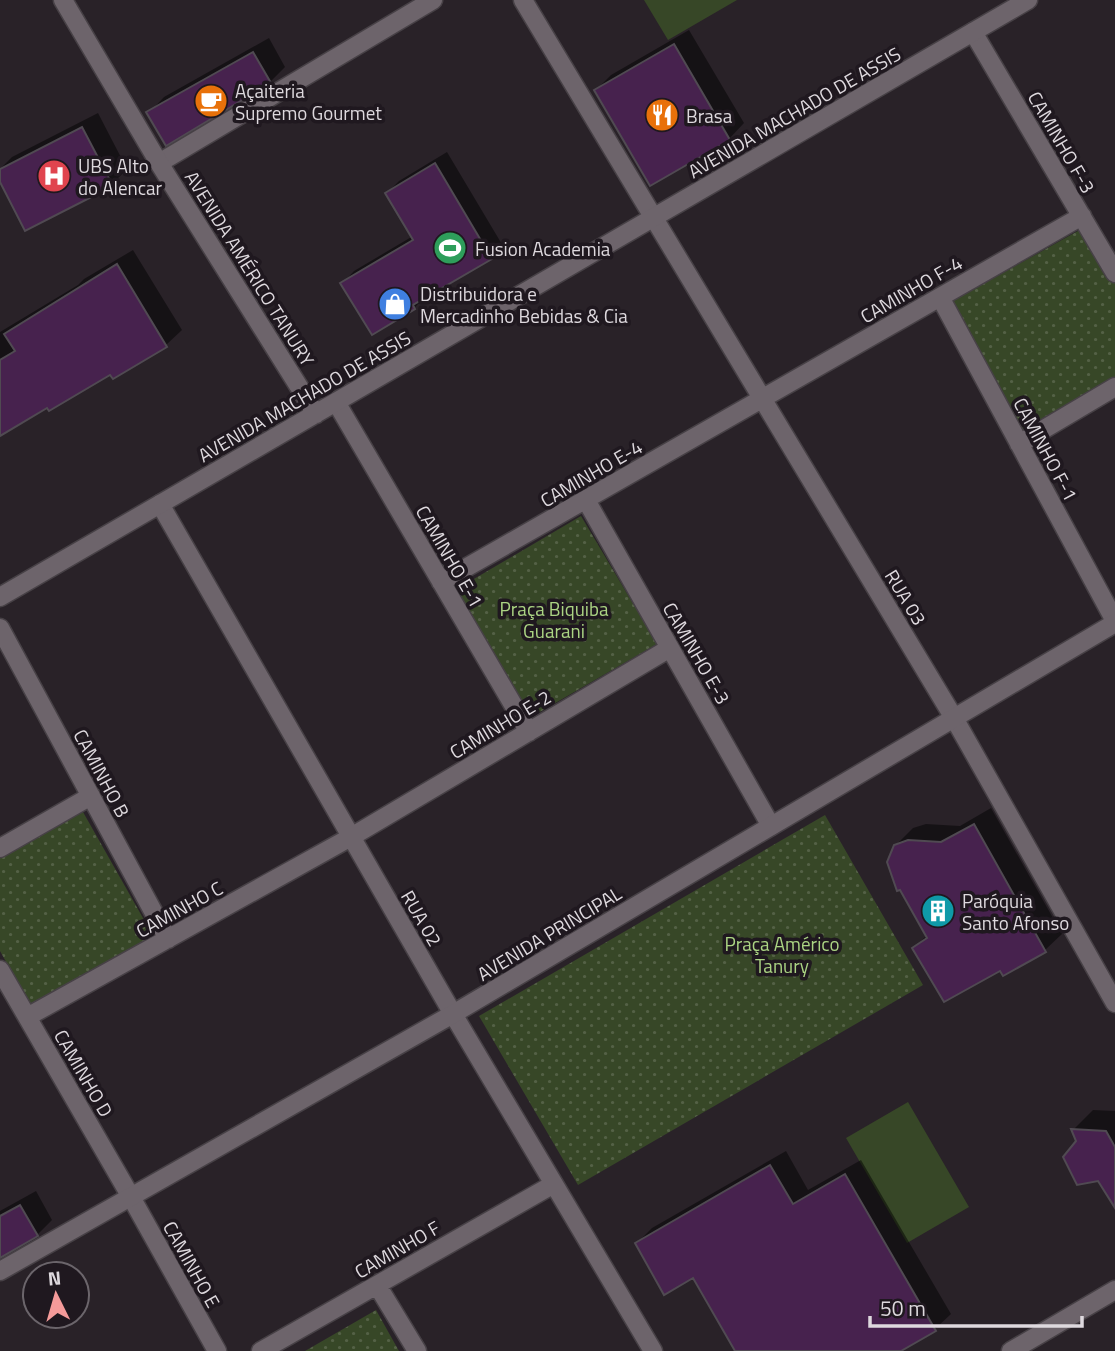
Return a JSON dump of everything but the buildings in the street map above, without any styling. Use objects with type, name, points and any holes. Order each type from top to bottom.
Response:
[{"type":"street","name":"AVENIDA AMÉRICO TANURY","points":[[63,0],[159,163],[316,414]]},
{"type":"street","points":[[159,163],[433,0]]},
{"type":"street","name":"RUA 03","points":[[523,0],[954,718],[1115,1003]]},
{"type":"street","name":"AVENIDA MACHADO DE ASSIS","points":[[0,597],[1028,0]]},
{"type":"street","name":"CAMINHO F-3","points":[[973,32],[1115,273]]},
{"type":"street","name":"CAMINHO F-4","points":[[762,400],[1082,216]]},
{"type":"street","name":"CAMINHO F-1","points":[[940,297],[1115,622]]},
{"type":"street","points":[[1019,443],[1115,387]]},
{"type":"street","name":"CAMINHO E-4","points":[[441,582],[762,400]]},
{"type":"street","name":"CAMINHO E-1","points":[[335,402],[528,732]]},
{"type":"street","name":"CAMINHO E-3","points":[[586,500],[771,826]]},
{"type":"street","name":"RUA 02","points":[[160,504],[453,1014],[653,1351]]},
{"type":"street","name":"AVENIDA PRINCIPAL","points":[[0,1271],[453,1014],[1115,622]]},
{"type":"street","name":"CAMINHO B","points":[[0,628],[168,939]]},
{"type":"street","name":"CAMINHO E-2","points":[[351,837],[670,648]]},
{"type":"street","points":[[0,848],[91,796]]},
{"type":"street","name":"CAMINHO C","points":[[27,1017],[351,837]]},
{"type":"street","name":"CAMINHO D","points":[[0,970],[131,1197]]},
{"type":"street","name":"CAMINHO F","points":[[261,1351],[554,1184]]},
{"type":"street","name":"CAMINHO E","points":[[131,1197],[217,1351]]},
{"type":"street","points":[[377,1285],[417,1351]]},
{"type":"street","points":[[1011,1351],[1115,1290]]},
{"type":"green space","points":[[644,0],[737,0],[668,40]]},
{"type":"green space","points":[[1085,227],[1115,279],[1115,378],[1023,429],[951,302]]},
{"type":"green space","name":"Praça Biquiba Guarani","points":[[581,516],[657,644],[526,720],[450,593]]},
{"type":"green space","points":[[83,812],[156,941],[33,1010],[0,951],[0,858]]},
{"type":"green space","name":"Praça Américo Tanury","points":[[825,815],[923,985],[578,1185],[479,1016]]},
{"type":"green space","points":[[908,1102],[969,1207],[907,1243],[846,1138]]},
{"type":"green space","points":[[376,1310],[399,1351],[305,1351]]},
{"type":"place","name":"Açaiteria Supremo Gourmet","points":[[211,101]]},
{"type":"place","name":"Brasa","points":[[662,115]]},
{"type":"place","name":"UBS Alto do Alencar","points":[[54,176]]},
{"type":"place","name":"Fusion Academia","points":[[450,248]]},
{"type":"place","name":"Distribuidora e Mercadinho Bebidas & Cia","points":[[395,304]]},
{"type":"place","name":"Paróquia Santo Afonso","points":[[938,911]]}]
